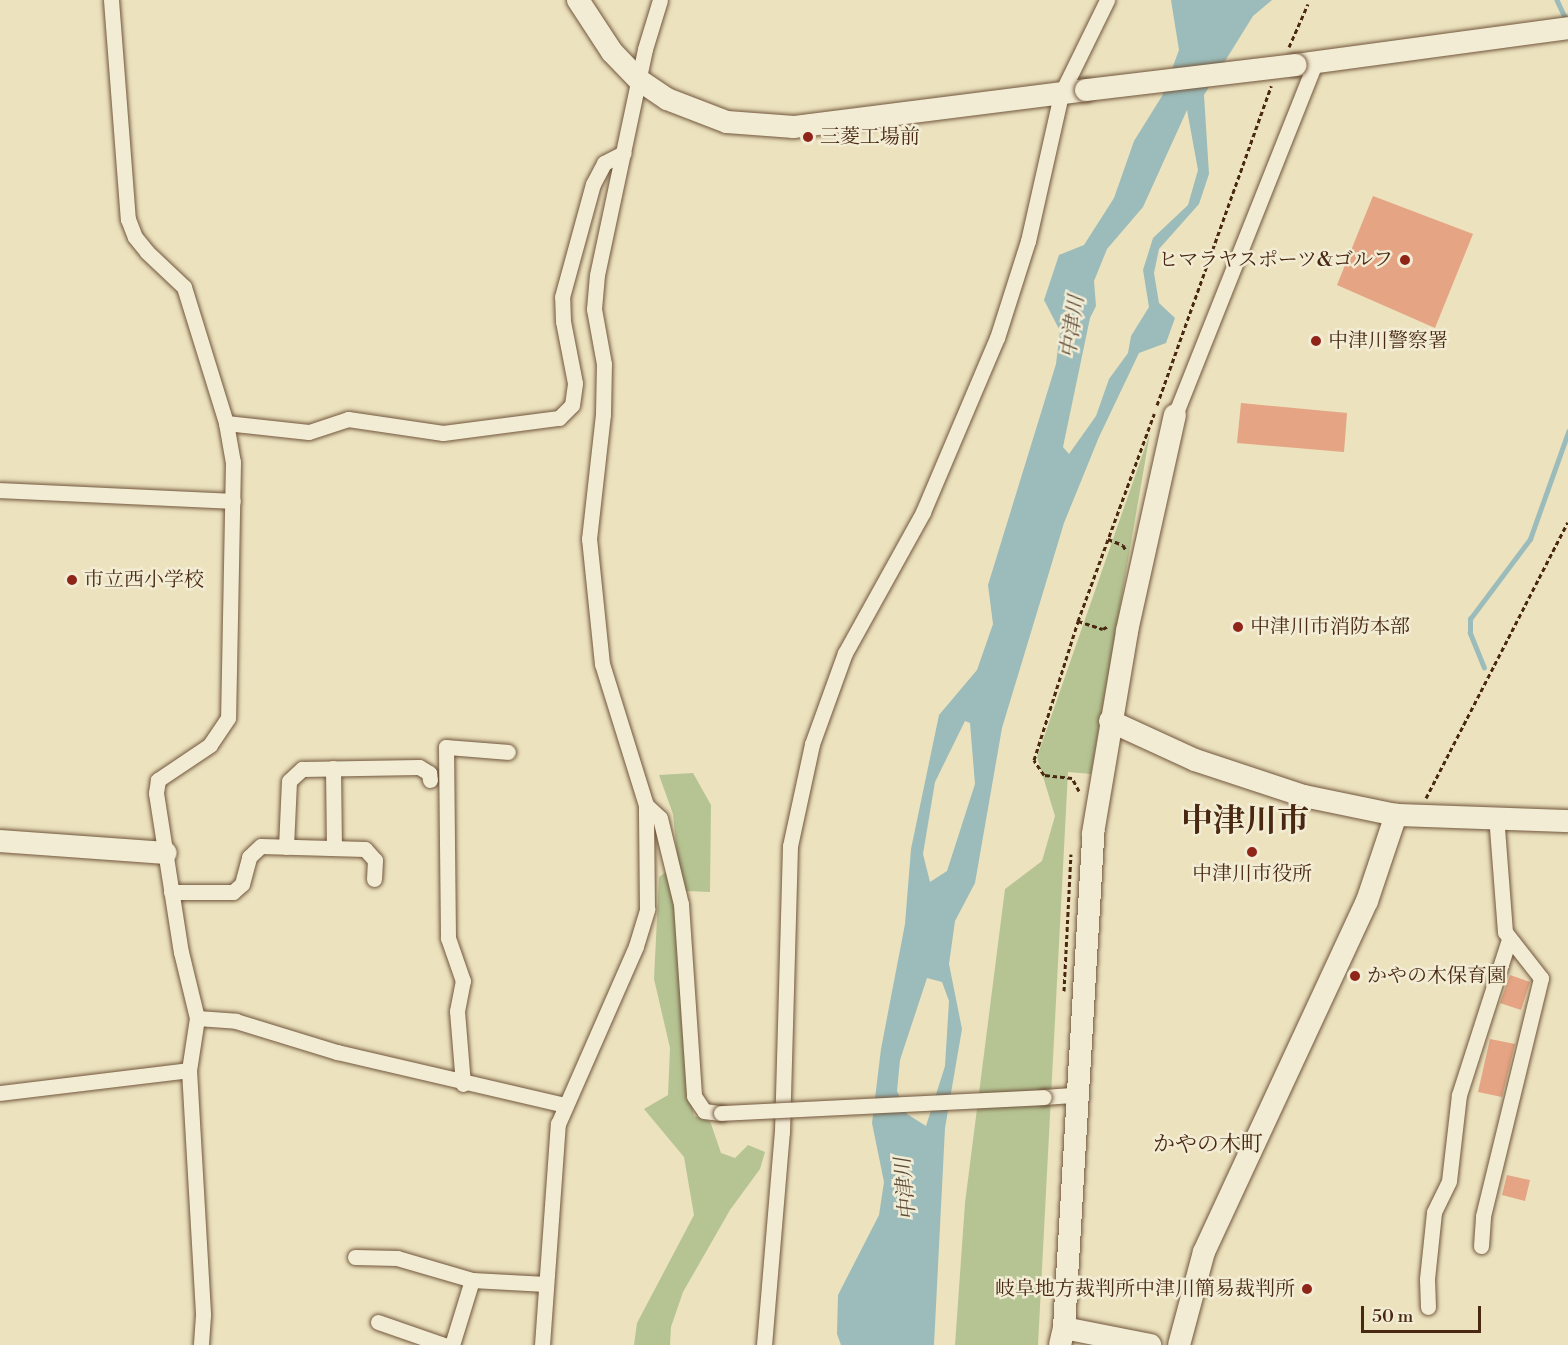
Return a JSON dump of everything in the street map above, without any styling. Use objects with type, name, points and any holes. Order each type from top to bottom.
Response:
[{"type":"street","points":[[111,0],[128,219],[135,237],[147,252],[184,287],[226,423],[233,462],[228,718],[210,744],[158,780],[156,793],[181,952],[197,1018],[189,1070],[203,1315],[201,1345]]},
{"type":"street","points":[[578,0],[612,52],[639,80],[667,99],[727,122],[794,127],[1061,94],[1299,60],[1564,29]]},
{"type":"street","points":[[542,1345],[558,1124],[564,1105],[636,946],[647,909],[646,805],[602,664],[590,539],[604,364],[594,309],[597,275],[639,80],[660,0]]},
{"type":"street","points":[[764,1345],[782,1132],[790,846],[812,744],[845,653],[922,512],[997,338],[1028,241],[1061,94],[1107,0]]},
{"type":"street","points":[[1150,1345],[1062,1336],[1075,1095],[1093,833],[1110,721],[1175,415],[1299,60]]},
{"type":"street","points":[[226,423],[309,432],[348,419],[443,433],[560,418],[572,405],[575,382],[562,297],[593,184],[604,163],[624,153]]},
{"type":"street","points":[[0,490],[233,501]]},
{"type":"street","points":[[1110,721],[1195,760],[1271,785],[1396,815],[1568,821]]},
{"type":"street","points":[[463,1084],[457,1011],[463,981],[448,938],[446,747],[508,752]]},
{"type":"street","points":[[286,847],[289,780],[302,769],[419,767],[429,773],[430,780]]},
{"type":"street","points":[[333,768],[334,848]]},
{"type":"street","points":[[646,805],[660,818],[681,904],[694,1096],[704,1111],[721,1113],[1075,1095]]},
{"type":"street","points":[[1179,1345],[1204,1252],[1368,901],[1396,815]]},
{"type":"street","points":[[1480,1246],[1483,1216],[1519,1059],[1541,992],[1539,972],[1509,939],[1503,923],[1497,829]]},
{"type":"street","points":[[0,842],[166,853]]},
{"type":"street","points":[[171,892],[233,892],[242,884],[249,857],[261,846],[365,849],[375,860],[374,879]]},
{"type":"street","points":[[1428,1306],[1427,1279],[1434,1212],[1449,1182],[1460,1095],[1509,939]]},
{"type":"street","points":[[197,1018],[236,1021],[337,1052],[463,1084],[564,1105]]},
{"type":"street","points":[[0,1093],[189,1070]]},
{"type":"street","points":[[355,1257],[397,1258],[472,1280],[546,1284]]},
{"type":"street","points":[[452,1345],[472,1280]]},
{"type":"street","points":[[378,1322],[444,1345]]},
{"type":"path","points":[[1299,60],[1308,4]]},
{"type":"path","points":[[1078,800],[1079,789],[1072,778],[1044,775],[1034,760],[1078,621],[1272,84]]},
{"type":"path","points":[[1425,799],[1568,522]]},
{"type":"path","points":[[1108,539],[1123,545],[1124,559]]},
{"type":"path","points":[[1078,621],[1103,629],[1110,624]]},
{"type":"path","points":[[1072,846],[1062,987],[1068,999],[1081,1004]]},
{"type":"green space","points":[[1150,433],[1091,774],[1068,772],[1038,1345],[955,1345],[965,1203],[1005,889],[1042,861],[1055,816],[1037,757]]},
{"type":"green space","points":[[693,773],[711,805],[710,892],[687,891],[677,906],[694,1116],[710,1121],[721,1153],[735,1158],[748,1145],[765,1152],[760,1169],[730,1210],[683,1292],[671,1327],[670,1345],[634,1345],[637,1323],[694,1215],[684,1157],[644,1109],[668,1095],[670,1048],[654,979],[659,877],[678,864],[673,814],[659,775]]},
{"type":"water","name":"中津川","points":[[1171,0],[1272,0],[1253,16],[1204,95],[1209,174],[1199,204],[1159,249],[1154,273],[1159,303],[1175,318],[1166,343],[1139,353],[1099,437],[1064,523],[1002,728],[975,883],[955,921],[949,964],[962,1029],[945,1128],[934,1345],[841,1345],[837,1334],[838,1295],[879,1215],[884,1182],[872,1123],[881,1049],[905,924],[911,849],[939,715],[977,670],[993,624],[988,585],[1056,364],[1060,331],[1044,300],[1059,255],[1084,245],[1114,198],[1134,141],[1162,96],[1179,50]],"holes":[[[1187,110],[1198,170],[1188,205],[1153,238],[1143,270],[1149,307],[1131,336],[1128,353],[1109,379],[1096,416],[1069,454],[1063,447],[1090,318],[1096,306],[1094,281],[1107,249],[1143,207]],[[965,721],[970,723],[975,784],[947,871],[930,882],[923,854],[935,782]],[[927,978],[942,982],[949,1001],[945,1066],[926,1126],[907,1114],[897,1091],[900,1060]]]},
{"type":"building","name":"ヒマラヤスポーツ&ゴルフ","points":[[1373,196],[1473,234],[1435,328],[1337,285]]},
{"type":"building","points":[[1241,403],[1347,413],[1344,452],[1237,443]]},
{"type":"building","points":[[1510,975],[1530,982],[1521,1010],[1500,1003]]},
{"type":"building","points":[[1490,1039],[1515,1044],[1502,1097],[1478,1092]]},
{"type":"building","points":[[1507,1175],[1530,1180],[1525,1201],[1502,1195]]},
{"type":"waterway","points":[[1557,0],[1567,21]]},
{"type":"waterway","points":[[1484,668],[1470,633],[1470,619],[1530,539],[1568,432]]},
{"type":"place","name":"三菱工場前","points":[[808,137]]},
{"type":"place","name":"ヒマラヤスポーツ&ゴルフ","points":[[1405,260]]},
{"type":"place","name":"中津川警察署","points":[[1316,341]]},
{"type":"place","name":"市立西小学校","points":[[72,580]]},
{"type":"place","name":"中津川市消防本部","points":[[1238,627]]},
{"type":"place","name":"中津川市役所","points":[[1252,852]]},
{"type":"place","name":"かやの木保育園","points":[[1355,976]]},
{"type":"place","name":"岐阜地方裁判所中津川簡易裁判所","points":[[1307,1289]]},
{"type":"district","name":"中津川市","points":[[1245,821]]},
{"type":"district","name":"かやの木町","points":[[1208,1145]]}]
